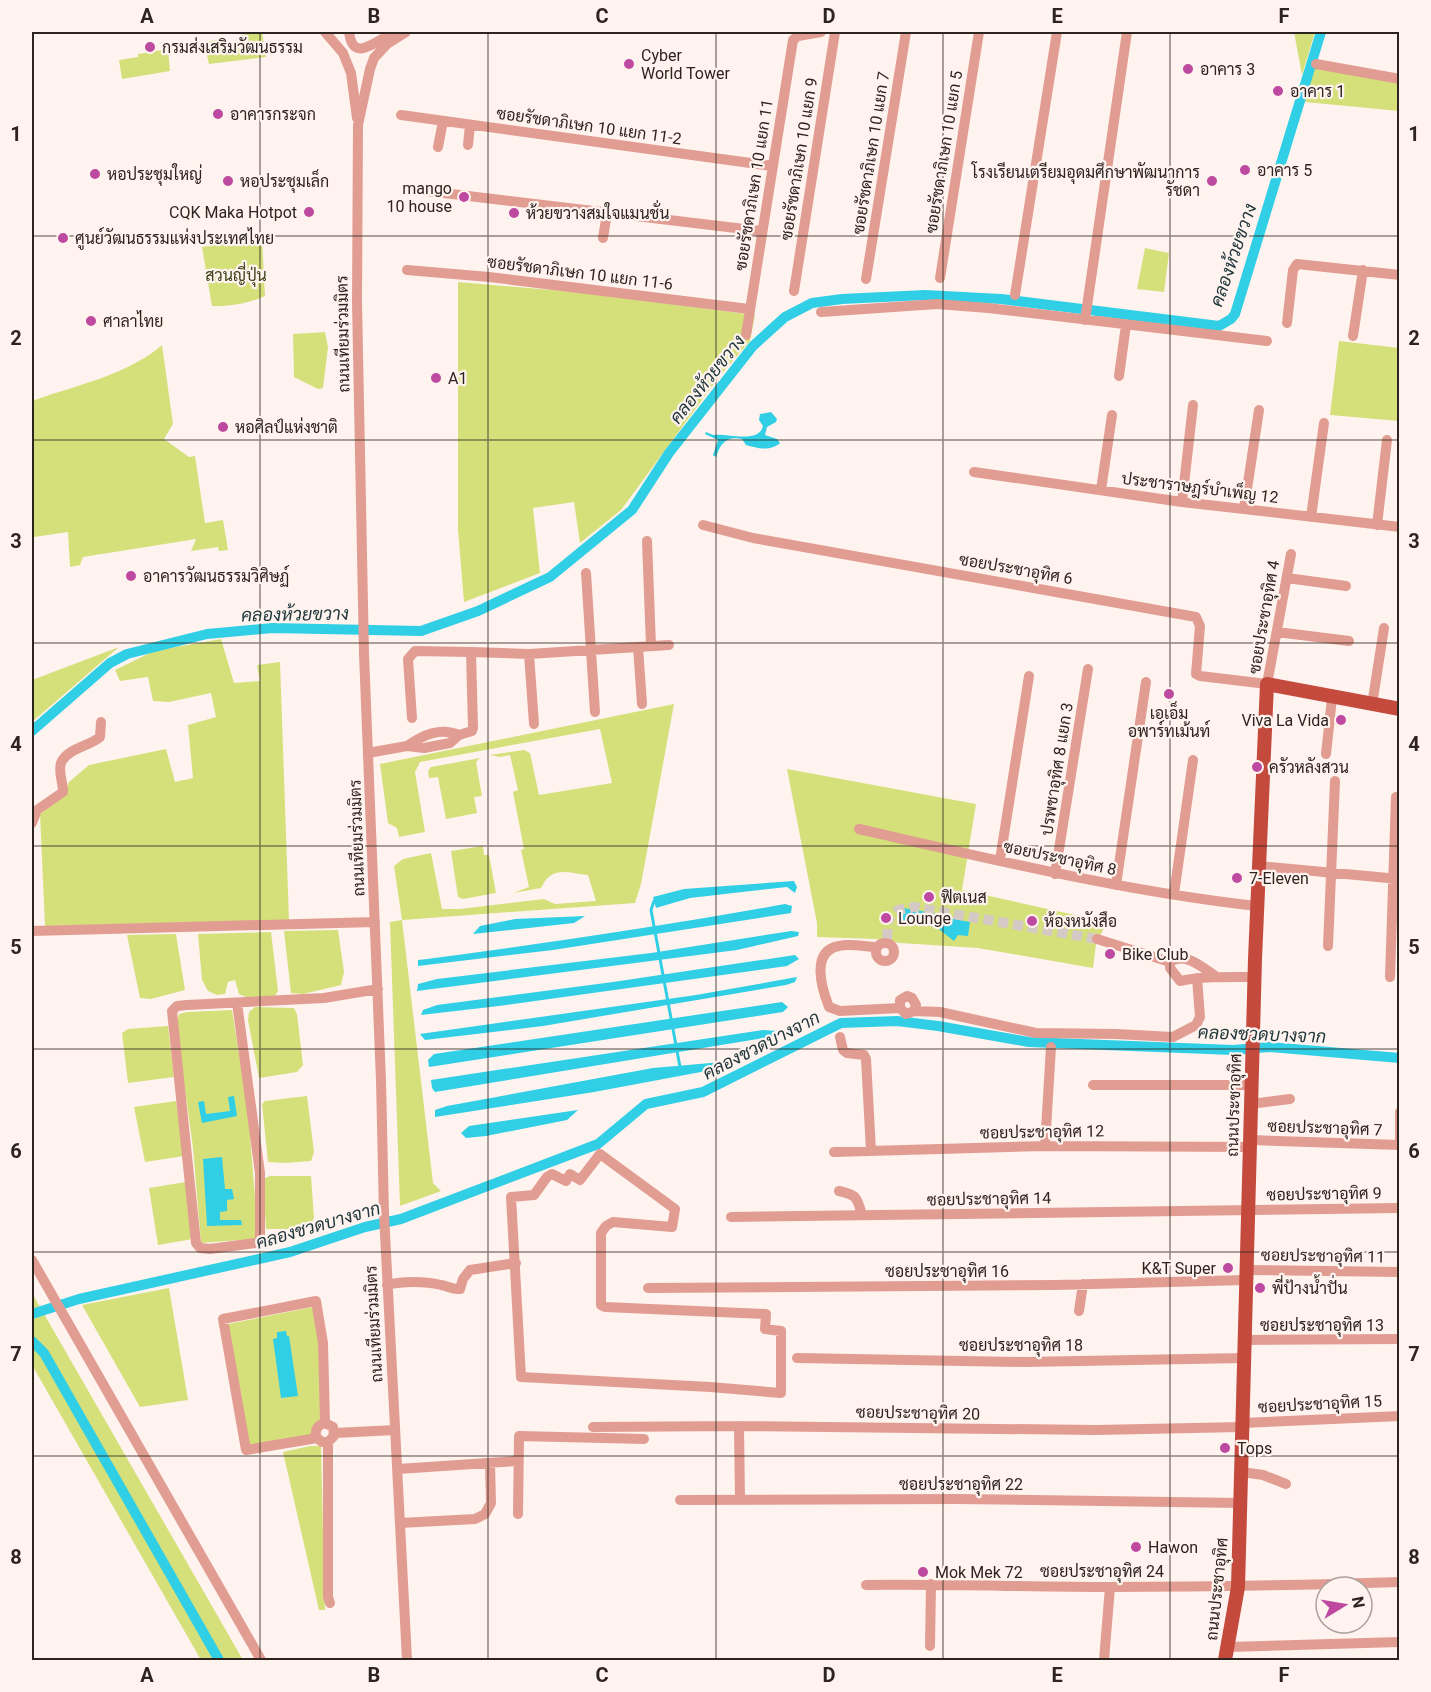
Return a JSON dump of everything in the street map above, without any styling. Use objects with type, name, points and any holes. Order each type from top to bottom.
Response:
[{"type":"main road","points":[[1267,684],[1400,709]]},
{"type":"main road","name":"ถนนประชาอุทิศ","points":[[1227,1654],[1238,1587],[1252,1036],[1267,684]]},
{"type":"street","points":[[325,32],[343,53],[351,73],[358,125]]},
{"type":"street","points":[[350,33],[352,44],[357,49],[365,49],[386,36],[400,32]]},
{"type":"street","name":"ถนนเทียมร่วมมิตร","points":[[406,32],[387,44],[374,58],[358,125],[357,302],[363,617],[378,989],[384,1218],[407,1660]]},
{"type":"street","name":"ซอยรัชดาภิเษก 10 แยก 11","points":[[746,334],[793,40],[798,36],[821,32]]},
{"type":"street","name":"ซอยรัชดาภิเษก 10 แยก 9","points":[[794,291],[835,32]]},
{"type":"street","name":"ซอยรัชดาภิเษก 10 แยก 7","points":[[866,279],[906,32]]},
{"type":"street","name":"ซอยรัชดาภิเษก 10 แยก 5","points":[[940,278],[979,32]]},
{"type":"street","points":[[1015,295],[1057,32]]},
{"type":"street","points":[[1085,319],[1127,32]]},
{"type":"street","points":[[1316,64],[1400,79]]},
{"type":"street","name":"ซอยรัชดาภิเษก 10 แยก 11-2","points":[[401,115],[772,166]]},
{"type":"street","points":[[438,147],[442,121]]},
{"type":"street","points":[[468,145],[470,125]]},
{"type":"street","points":[[410,189],[761,231]]},
{"type":"street","points":[[603,238],[607,213]]},
{"type":"street","points":[[1287,323],[1293,270],[1297,264],[1400,274]]},
{"type":"street","name":"ซอยรัชดาภิเษก 10 แยก 11-6","points":[[407,270],[489,277],[749,309]]},
{"type":"street","points":[[1353,336],[1363,270]]},
{"type":"street","points":[[821,312],[933,304],[988,308],[1267,341]]},
{"type":"street","points":[[1119,376],[1126,325]]},
{"type":"street","points":[[1182,502],[1193,405]]},
{"type":"street","points":[[1244,509],[1259,410]]},
{"type":"street","points":[[1101,490],[1112,415]]},
{"type":"street","points":[[1311,517],[1324,423]]},
{"type":"street","points":[[1377,525],[1388,440]]},
{"type":"street","name":"ประชาราษฎร์บำเพ็ญ 12","points":[[974,472],[1182,502],[1400,527]]},
{"type":"street","name":"ซอยประชาอุทิศ 6","points":[[703,525],[753,538],[1196,617],[1200,626],[1196,674],[1267,684]]},
{"type":"street","points":[[647,541],[651,646]]},
{"type":"street","name":"ซอยประชาอุทิศ 4","points":[[1267,684],[1291,554]]},
{"type":"street","points":[[586,573],[595,712]]},
{"type":"street","points":[[1287,578],[1346,586]]},
{"type":"street","points":[[1372,705],[1384,628]]},
{"type":"street","points":[[1277,632],[1349,641]]},
{"type":"street","points":[[412,718],[408,659],[415,651],[529,654],[669,645]]},
{"type":"street","points":[[639,647],[642,704]]},
{"type":"street","points":[[368,753],[407,746],[423,735],[449,730],[459,735],[472,731],[471,652]]},
{"type":"street","points":[[529,654],[534,724]]},
{"type":"street","name":"ปรพชาอุทิศ 8 แยก 3","points":[[1055,874],[1088,669]]},
{"type":"street","points":[[1000,861],[1029,676]]},
{"type":"street","points":[[1116,885],[1146,682]]},
{"type":"street","points":[[1326,754],[1332,698]]},
{"type":"street","points":[[32,823],[37,810],[63,792],[61,762],[68,755],[100,737],[101,722]]},
{"type":"street","points":[[1174,894],[1193,760]]},
{"type":"street","points":[[1328,946],[1335,781]]},
{"type":"street","points":[[1389,976],[1397,878],[1396,797]]},
{"type":"street","name":"ซอยประชาอุทิศ 8","points":[[860,829],[1055,874],[1195,899],[1257,906]]},
{"type":"street","points":[[1259,866],[1397,878]]},
{"type":"street","points":[[32,931],[375,922]]},
{"type":"street","points":[[1096,939],[1170,963]]},
{"type":"street","points":[[884,943],[838,945],[825,952],[820,963],[824,994],[830,1007],[840,1011],[900,1008],[906,1014],[914,1011],[940,1012],[1036,1033],[1173,1037],[1196,1025],[1200,1017],[1197,978]]},
{"type":"street","points":[[1170,963],[1176,958],[1184,958],[1217,977]]},
{"type":"street","points":[[1170,963],[1170,968],[1180,981],[1197,978],[1255,977]]},
{"type":"street","points":[[237,1003],[260,1173],[260,1240],[255,1243],[210,1249],[200,1248],[196,1243],[172,1011],[177,1006],[324,998],[378,989]]},
{"type":"street","points":[[840,1037],[843,1050],[847,1053],[864,1055],[866,1059],[871,1151]]},
{"type":"street","points":[[1045,1146],[1051,1047]]},
{"type":"street","points":[[1094,1085],[1251,1085]]},
{"type":"street","points":[[1251,1104],[1290,1099]]},
{"type":"street","points":[[1400,1112],[1400,1145]]},
{"type":"street","name":"ซอยประชาอุทิศ 12","points":[[834,1152],[1250,1143]]},
{"type":"street","name":"ซอยประชาอุทิศ 7","points":[[1250,1143],[1400,1145]]},
{"type":"street","points":[[600,1154],[675,1209],[672,1227],[613,1222],[603,1229],[601,1233],[601,1305],[766,1314],[765,1329],[781,1331],[781,1394],[710,1387],[521,1377],[516,1263],[511,1197],[534,1195],[547,1177],[552,1174],[566,1181],[570,1174],[580,1180],[600,1154]]},
{"type":"street","points":[[839,1191],[857,1197],[862,1215]]},
{"type":"street","name":"ซอยประชาอุทิศ 9","points":[[1248,1210],[1400,1208]]},
{"type":"street","name":"ซอยประชาอุทิศ 14","points":[[731,1217],[1248,1210]]},
{"type":"street","points":[[32,1260],[261,1660]]},
{"type":"street","points":[[387,1285],[400,1282],[460,1289],[463,1279],[470,1270],[476,1267],[516,1263]]},
{"type":"street","name":"ซอยประชาอุทิศ 11","points":[[1246,1275],[1400,1272]]},
{"type":"street","name":"ซอยประชาอุทิศ 16","points":[[648,1288],[1083,1284],[1246,1275]]},
{"type":"street","points":[[1079,1311],[1083,1284]]},
{"type":"street","points":[[325,1423],[323,1342],[316,1301],[223,1319],[246,1450],[317,1438],[322,1442],[332,1438],[395,1430]]},
{"type":"street","name":"ซอยประชาอุทิศ 13","points":[[1245,1340],[1400,1339]]},
{"type":"street","name":"ซอยประชาอุทิศ 18","points":[[797,1358],[1024,1362],[1245,1358]]},
{"type":"street","name":"ซอยประชาอุทิศ 15","points":[[1242,1425],[1400,1416]]},
{"type":"street","points":[[325,1423],[331,1425],[332,1438],[328,1598],[330,1603]]},
{"type":"street","points":[[317,1438],[317,1428],[325,1423]]},
{"type":"street","name":"ซอยประชาอุทิศ 20","points":[[593,1427],[739,1426],[1096,1430],[1242,1425]]},
{"type":"street","points":[[739,1426],[740,1500]]},
{"type":"street","points":[[518,1514],[519,1437],[644,1439]]},
{"type":"street","points":[[398,1469],[518,1461]]},
{"type":"street","points":[[400,1523],[476,1519],[485,1514],[491,1503],[490,1463]]},
{"type":"street","points":[[1242,1472],[1263,1475],[1286,1484]]},
{"type":"street","name":"ซอยประชาอุทิศ 22","points":[[680,1500],[957,1499],[1241,1503]]},
{"type":"street","name":"ซอยประชาอุทิศ 24","points":[[866,1585],[1238,1587],[1400,1582]]},
{"type":"street","points":[[930,1646],[931,1584]]},
{"type":"street","points":[[1104,1660],[1110,1587]]},
{"type":"street","points":[[1227,1654],[1400,1642]]},
{"type":"green space","points":[[244,32],[262,32],[266,57],[209,64],[204,42],[222,39],[224,44],[245,41]]},
{"type":"green space","points":[[1294,32],[1315,32],[1302,75]]},
{"type":"green space","points":[[168,49],[170,71],[122,79],[119,60]]},
{"type":"green space","points":[[1314,67],[1399,84],[1399,111],[1305,102]]},
{"type":"green space","name":"สวนญี่ปุ่น","points":[[262,238],[265,296],[239,304],[212,306],[202,247],[230,243],[231,246]]},
{"type":"green space","points":[[1145,248],[1169,253],[1164,292],[1137,289]]},
{"type":"green space","points":[[458,282],[576,292],[755,315],[750,341],[719,377],[621,510],[580,543],[574,502],[533,508],[540,573],[464,602],[458,530]]},
{"type":"green space","points":[[325,332],[328,347],[323,388],[318,389],[294,377],[293,334]]},
{"type":"green space","points":[[1339,341],[1399,348],[1399,421],[1330,415]]},
{"type":"green space","points":[[162,345],[173,424],[164,439],[189,457],[195,456],[205,523],[223,520],[228,550],[219,551],[218,547],[191,551],[196,539],[83,557],[80,565],[70,567],[68,532],[34,537],[32,401],[117,372]]},
{"type":"green space","points":[[221,639],[234,683],[260,681],[257,665],[280,662],[289,920],[45,926],[40,814],[62,798],[69,782],[89,765],[166,749],[175,782],[193,778],[188,725],[216,717],[211,693],[169,702],[153,701],[148,677],[120,681],[115,670],[154,651]]},
{"type":"green space","points":[[119,647],[32,722],[32,680]]},
{"type":"green space","points":[[674,704],[641,884],[635,903],[402,920],[394,866],[403,859],[431,853],[442,909],[544,899],[555,904],[596,901],[588,875],[567,872],[550,876],[541,888],[513,893],[529,887],[513,792],[518,790],[510,755],[500,757],[490,755],[524,750],[530,753],[539,795],[612,783],[600,729],[420,762],[415,772],[425,832],[399,837],[397,828],[388,823],[380,764]]},
{"type":"green space","points":[[480,758],[476,762],[482,796],[474,797],[477,813],[446,819],[438,777],[429,778],[428,771],[431,767]]},
{"type":"green space","points":[[787,769],[976,804],[962,890],[1107,922],[1096,944],[1093,968],[978,948],[900,943],[875,939],[817,937],[817,923]]},
{"type":"green space","points":[[483,846],[484,855],[489,855],[496,893],[463,899],[458,897],[451,851]]},
{"type":"green space","points":[[402,920],[433,1183],[441,1191],[400,1206],[390,922]]},
{"type":"green space","points":[[338,930],[344,972],[341,985],[303,994],[291,993],[284,931]]},
{"type":"green space","points":[[271,932],[278,991],[275,996],[248,998],[239,994],[235,980],[228,982],[225,994],[217,995],[208,991],[202,980],[198,934]]},
{"type":"green space","points":[[176,934],[185,990],[151,999],[140,998],[127,935]]},
{"type":"green space","points":[[255,1007],[294,1008],[297,1014],[303,1065],[297,1072],[259,1078],[248,1020],[249,1012]]},
{"type":"green space","points":[[232,1010],[248,1111],[258,1233],[255,1239],[201,1243],[193,1148],[176,1024],[179,1014],[187,1012]]},
{"type":"green space","points":[[168,1026],[174,1077],[128,1083],[122,1033],[128,1029]]},
{"type":"green space","points":[[307,1096],[314,1152],[311,1161],[268,1162],[262,1104],[265,1101]]},
{"type":"green space","points":[[176,1101],[184,1156],[145,1162],[134,1107]]},
{"type":"green space","points":[[270,1176],[311,1176],[314,1218],[308,1229],[266,1229],[263,1179]]},
{"type":"green space","points":[[186,1182],[193,1239],[158,1245],[149,1188]]},
{"type":"green space","points":[[169,1288],[188,1400],[140,1407],[82,1305]]},
{"type":"green space","points":[[32,1293],[243,1660],[201,1660],[32,1365]]},
{"type":"green space","points":[[313,1307],[318,1336],[323,1418],[312,1436],[251,1446],[248,1443],[228,1324]]},
{"type":"green space","points":[[321,1446],[325,1610],[319,1610],[283,1452]]},
{"type":"water","points":[[771,412],[777,419],[767,427],[765,435],[777,439],[780,443],[776,446],[772,448],[755,447],[746,445],[742,439],[732,439],[722,444],[716,457],[713,455],[718,440],[705,434],[706,432],[713,435],[755,435],[763,426],[759,420],[760,414]]},
{"type":"water","points":[[794,881],[797,887],[795,893],[787,887],[690,898],[656,908],[653,897],[684,889]]},
{"type":"water","points":[[785,904],[792,906],[791,913],[553,950],[418,966],[418,960],[606,934]]},
{"type":"water","points":[[897,907],[946,915],[949,918],[970,922],[968,936],[958,935],[954,941],[936,927],[897,920]]},
{"type":"water","points":[[585,916],[574,923],[473,934],[480,926],[515,919]]},
{"type":"water","points":[[791,931],[799,932],[798,936],[737,950],[417,991],[418,984],[437,979],[651,953]]},
{"type":"water","points":[[795,955],[799,959],[787,966],[421,1015],[423,1010],[437,1005]]},
{"type":"water","points":[[797,977],[795,982],[786,985],[543,1026],[425,1040],[420,1034],[696,995]]},
{"type":"water","points":[[782,1002],[788,1007],[783,1012],[429,1067],[428,1060],[434,1054]]},
{"type":"water","points":[[763,1030],[777,1031],[776,1036],[435,1092],[432,1088],[431,1080]]},
{"type":"water","points":[[722,1062],[701,1072],[594,1092],[435,1117],[435,1110],[447,1106],[653,1068]]},
{"type":"water","points":[[234,1096],[237,1116],[202,1123],[198,1102],[204,1101],[206,1114],[230,1111],[228,1097]]},
{"type":"water","points":[[578,1110],[567,1120],[486,1136],[466,1138],[461,1133],[469,1126]]},
{"type":"water","points":[[222,1157],[225,1189],[232,1189],[234,1199],[227,1200],[227,1211],[220,1212],[220,1220],[241,1220],[242,1225],[207,1226],[203,1159]]},
{"type":"water","points":[[286,1331],[289,1336],[298,1396],[281,1398],[273,1339],[277,1338],[277,1332]]},
{"type":"waterway","name":"คลองห้วยขวาง","points":[[32,731],[110,663],[127,654],[207,634],[272,628],[421,631],[478,611],[550,577],[632,510],[669,453],[753,346],[785,317],[812,303],[842,299],[925,295],[1001,299],[1219,326],[1235,314],[1321,32]]},
{"type":"waterway","points":[[654,901],[651,910],[680,1067]]},
{"type":"waterway","name":"คลองชวดบางจาก","points":[[32,1314],[79,1299],[290,1252],[365,1227],[401,1219],[598,1144],[646,1104],[703,1092],[841,1023],[897,1021],[1029,1042],[1233,1050],[1269,1047],[1400,1058]]},
{"type":"waterway","points":[[32,1341],[44,1353],[219,1660]]},
{"type":"tunnel","points":[[887,939],[888,920],[898,910],[914,907],[1097,939]]},
{"type":"place","name":"กรมส่งเสริมวัฒนธรรม","points":[[150,47]]},
{"type":"place","name":"Cyber World Tower","points":[[629,64]]},
{"type":"place","name":"อาคาร 3","points":[[1188,69]]},
{"type":"place","name":"อาคาร 1","points":[[1278,91]]},
{"type":"place","name":"อาคารกระจก","points":[[218,114]]},
{"type":"place","name":"อาคาร 5","points":[[1245,170]]},
{"type":"place","name":"หอประชุมใหญ่","points":[[95,174]]},
{"type":"place","name":"หอประชุมเล็ก","points":[[228,181]]},
{"type":"place","name":"โรงเรียนเตรียมอุดมศึกษาพัฒนาการ รัชดา","points":[[1212,181]]},
{"type":"place","name":"mango 10 house","points":[[464,197]]},
{"type":"place","name":"CQK Maka Hotpot","points":[[309,212]]},
{"type":"place","name":"ห้วยขวางสมใจแมนชั่น","points":[[514,213]]},
{"type":"place","name":"ศูนย์วัฒนธรรมแห่งประเทศไทย","points":[[63,238]]},
{"type":"place","name":"ศาลาไทย","points":[[91,321]]},
{"type":"place","name":"A1","points":[[436,378]]},
{"type":"place","name":"หอศิลป์แห่งชาติ","points":[[223,427]]},
{"type":"place","name":"อาคารวัฒนธรรมวิศิษฏ์","points":[[131,576]]},
{"type":"place","name":"เอเอ็ม อพาร์ทเม้นท์","points":[[1169,694]]},
{"type":"place","name":"Viva La Vida","points":[[1341,720]]},
{"type":"place","name":"ครัวหลังสวน","points":[[1257,767]]},
{"type":"place","name":"7-Eleven","points":[[1237,878]]},
{"type":"place","name":"ฟิตเนส","points":[[929,897]]},
{"type":"place","name":"Lounge","points":[[886,918]]},
{"type":"place","name":"ห้องหนังสือ","points":[[1032,921]]},
{"type":"place","name":"Bike Club","points":[[1110,954]]},
{"type":"place","name":"K&T Super","points":[[1228,1268]]},
{"type":"place","name":"พี่ป้างน้ำปั่น","points":[[1260,1288]]},
{"type":"place","name":"Tops","points":[[1225,1448]]},
{"type":"place","name":"Hawon","points":[[1136,1547]]},
{"type":"place","name":"Mok Mek 72","points":[[923,1572]]}]
